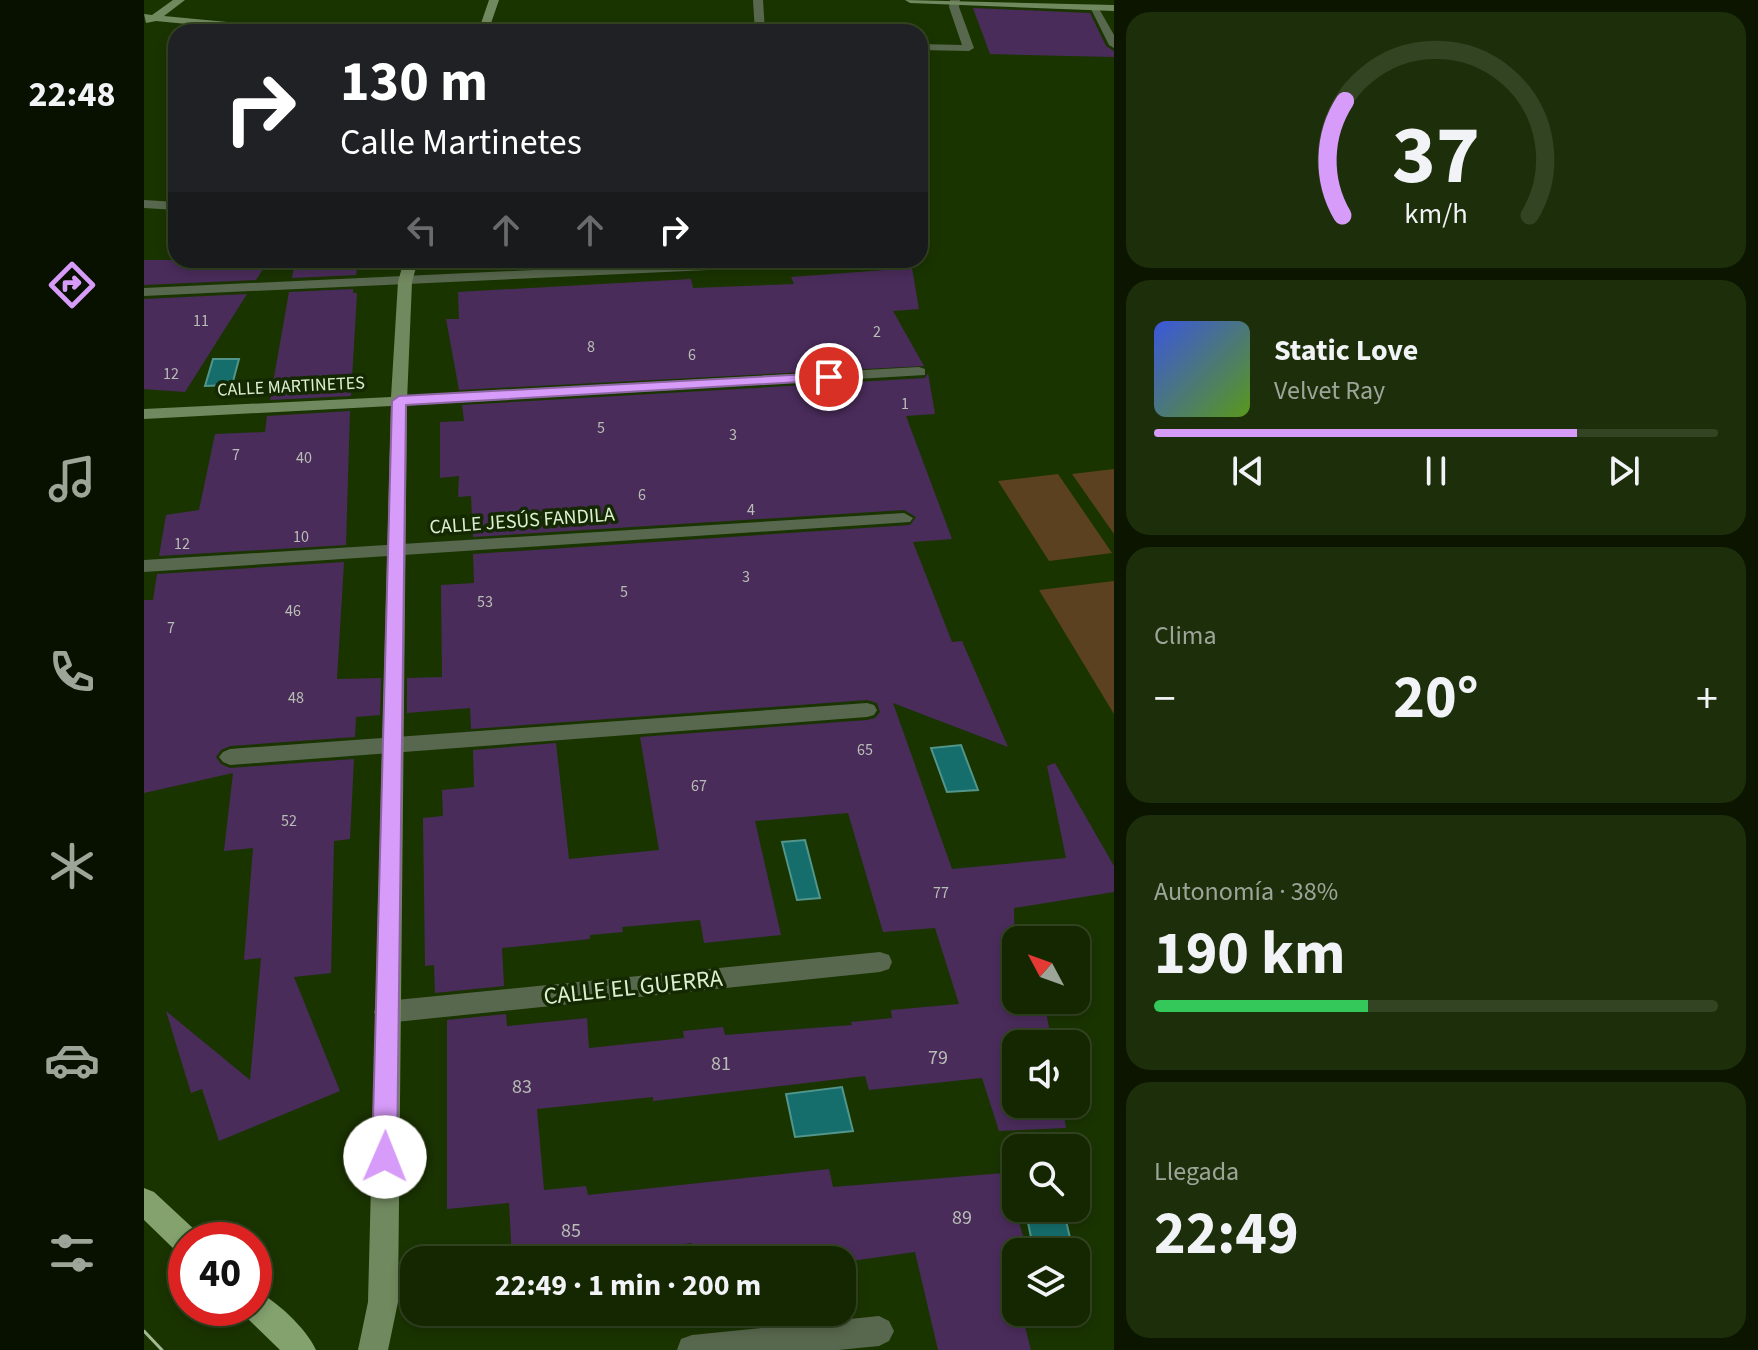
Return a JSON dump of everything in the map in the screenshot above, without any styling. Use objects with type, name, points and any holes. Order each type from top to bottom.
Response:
[{"type":"main road","points":[[144,1201],[168,1224]]},
{"type":"main road","points":[[272,1322],[301,1350]]},
{"type":"street","points":[[144,27],[149,17],[180,0]]},
{"type":"street","points":[[486,24],[494,0]]},
{"type":"street","points":[[758,0],[760,24]]},
{"type":"street","points":[[910,0],[1092,3],[1114,8]]},
{"type":"street","points":[[928,47],[969,48],[954,7],[955,1]]},
{"type":"street","points":[[1092,3],[1114,45]]},
{"type":"street","points":[[149,17],[220,24]]},
{"type":"street","points":[[144,204],[168,206]]},
{"type":"street","points":[[144,292],[408,271],[555,268]]},
{"type":"street","points":[[373,1350],[383,1302],[399,401],[408,271]]},
{"type":"street","name":"CALLE MARTINETES","points":[[144,414],[919,372]]},
{"type":"street","name":"CALLE JESÚS FANDILA","points":[[144,566],[904,518]]},
{"type":"street","points":[[230,757],[867,710]]},
{"type":"street","name":"CALLE EL GUERRA","points":[[386,1012],[880,962]]},
{"type":"street","points":[[692,1350],[879,1331]]},
{"type":"shaded area","points":[[1114,469],[1114,534],[1072,474]]},
{"type":"shaded area","points":[[1058,474],[1112,553],[1049,561],[998,481]]},
{"type":"shaded area","points":[[1114,581],[1114,714],[1039,590]]},
{"type":"water","points":[[213,359],[239,359],[232,385],[205,386]]},
{"type":"water","points":[[961,745],[978,790],[947,792],[931,748]]},
{"type":"water","points":[[805,840],[820,898],[797,900],[782,842]]},
{"type":"water","points":[[842,1087],[853,1131],[795,1137],[786,1094]]},
{"type":"water","points":[[1028,1222],[1066,1222],[1070,1238],[1031,1238]]},
{"type":"building","points":[[973,8],[1090,13],[1106,46],[1114,51],[1114,57],[990,54]]},
{"type":"building","points":[[144,260],[168,260],[168,268],[264,268],[256,280],[144,285]]},
{"type":"building","points":[[294,268],[357,268],[356,275],[292,278]]},
{"type":"building","points":[[912,268],[919,309],[893,311],[924,366],[459,390],[446,319],[459,319],[458,292],[691,279],[693,288],[794,284],[791,277]]},
{"type":"building","points":[[353,289],[353,293],[357,293],[351,396],[270,400],[289,292]]},
{"type":"building","points":[[247,294],[185,392],[144,389],[144,299]]},
{"type":"building","points":[[928,373],[935,414],[906,416],[952,539],[913,542],[952,642],[962,641],[1008,747],[893,703],[952,869],[1066,858],[1047,766],[1055,763],[1114,866],[1114,892],[1014,908],[1014,926],[1002,926],[1002,1014],[1047,1014],[1049,1030],[1002,1030],[1002,1118],[1064,1118],[1066,1128],[999,1131],[982,1078],[869,1090],[865,1076],[653,1101],[653,1097],[537,1109],[544,1190],[586,1186],[588,1195],[829,1169],[833,1187],[1002,1173],[1002,1222],[1019,1222],[1024,1238],[1002,1238],[1002,1326],[1025,1326],[1031,1350],[938,1350],[915,1252],[856,1260],[856,1246],[693,1246],[692,1243],[668,1246],[511,1246],[509,1203],[447,1209],[447,1020],[506,1014],[507,1026],[587,1018],[589,1048],[684,1038],[683,1031],[723,1027],[725,1035],[852,1025],[851,1022],[892,1018],[891,1010],[959,1004],[935,928],[883,932],[848,813],[755,821],[781,935],[704,943],[700,920],[622,927],[623,932],[590,935],[590,939],[502,948],[504,986],[435,993],[434,965],[425,966],[423,818],[443,816],[442,790],[474,787],[473,750],[556,743],[569,859],[659,850],[640,737],[867,720],[875,718],[880,712],[877,703],[867,700],[471,729],[470,708],[407,713],[407,678],[442,677],[441,585],[474,583],[473,554],[910,525],[916,517],[904,510],[473,537],[471,496],[458,497],[459,476],[440,478],[440,422],[464,421],[462,405],[925,378]]},
{"type":"building","points":[[350,411],[346,545],[159,556],[166,515],[199,510],[215,434],[265,432],[267,416]]},
{"type":"building","points":[[344,562],[337,679],[381,678],[380,715],[356,717],[355,737],[230,746],[221,750],[216,757],[221,764],[230,768],[354,759],[350,839],[334,841],[331,973],[294,977],[340,1091],[219,1141],[202,1089],[191,1093],[166,1011],[250,1080],[261,958],[244,960],[253,848],[224,851],[233,773],[144,793],[144,600],[153,600],[157,574]]},
{"type":"tram line","points":[[144,1331],[162,1350]]},
{"type":"route","points":[[385,1157],[399,401],[829,377]]}]
